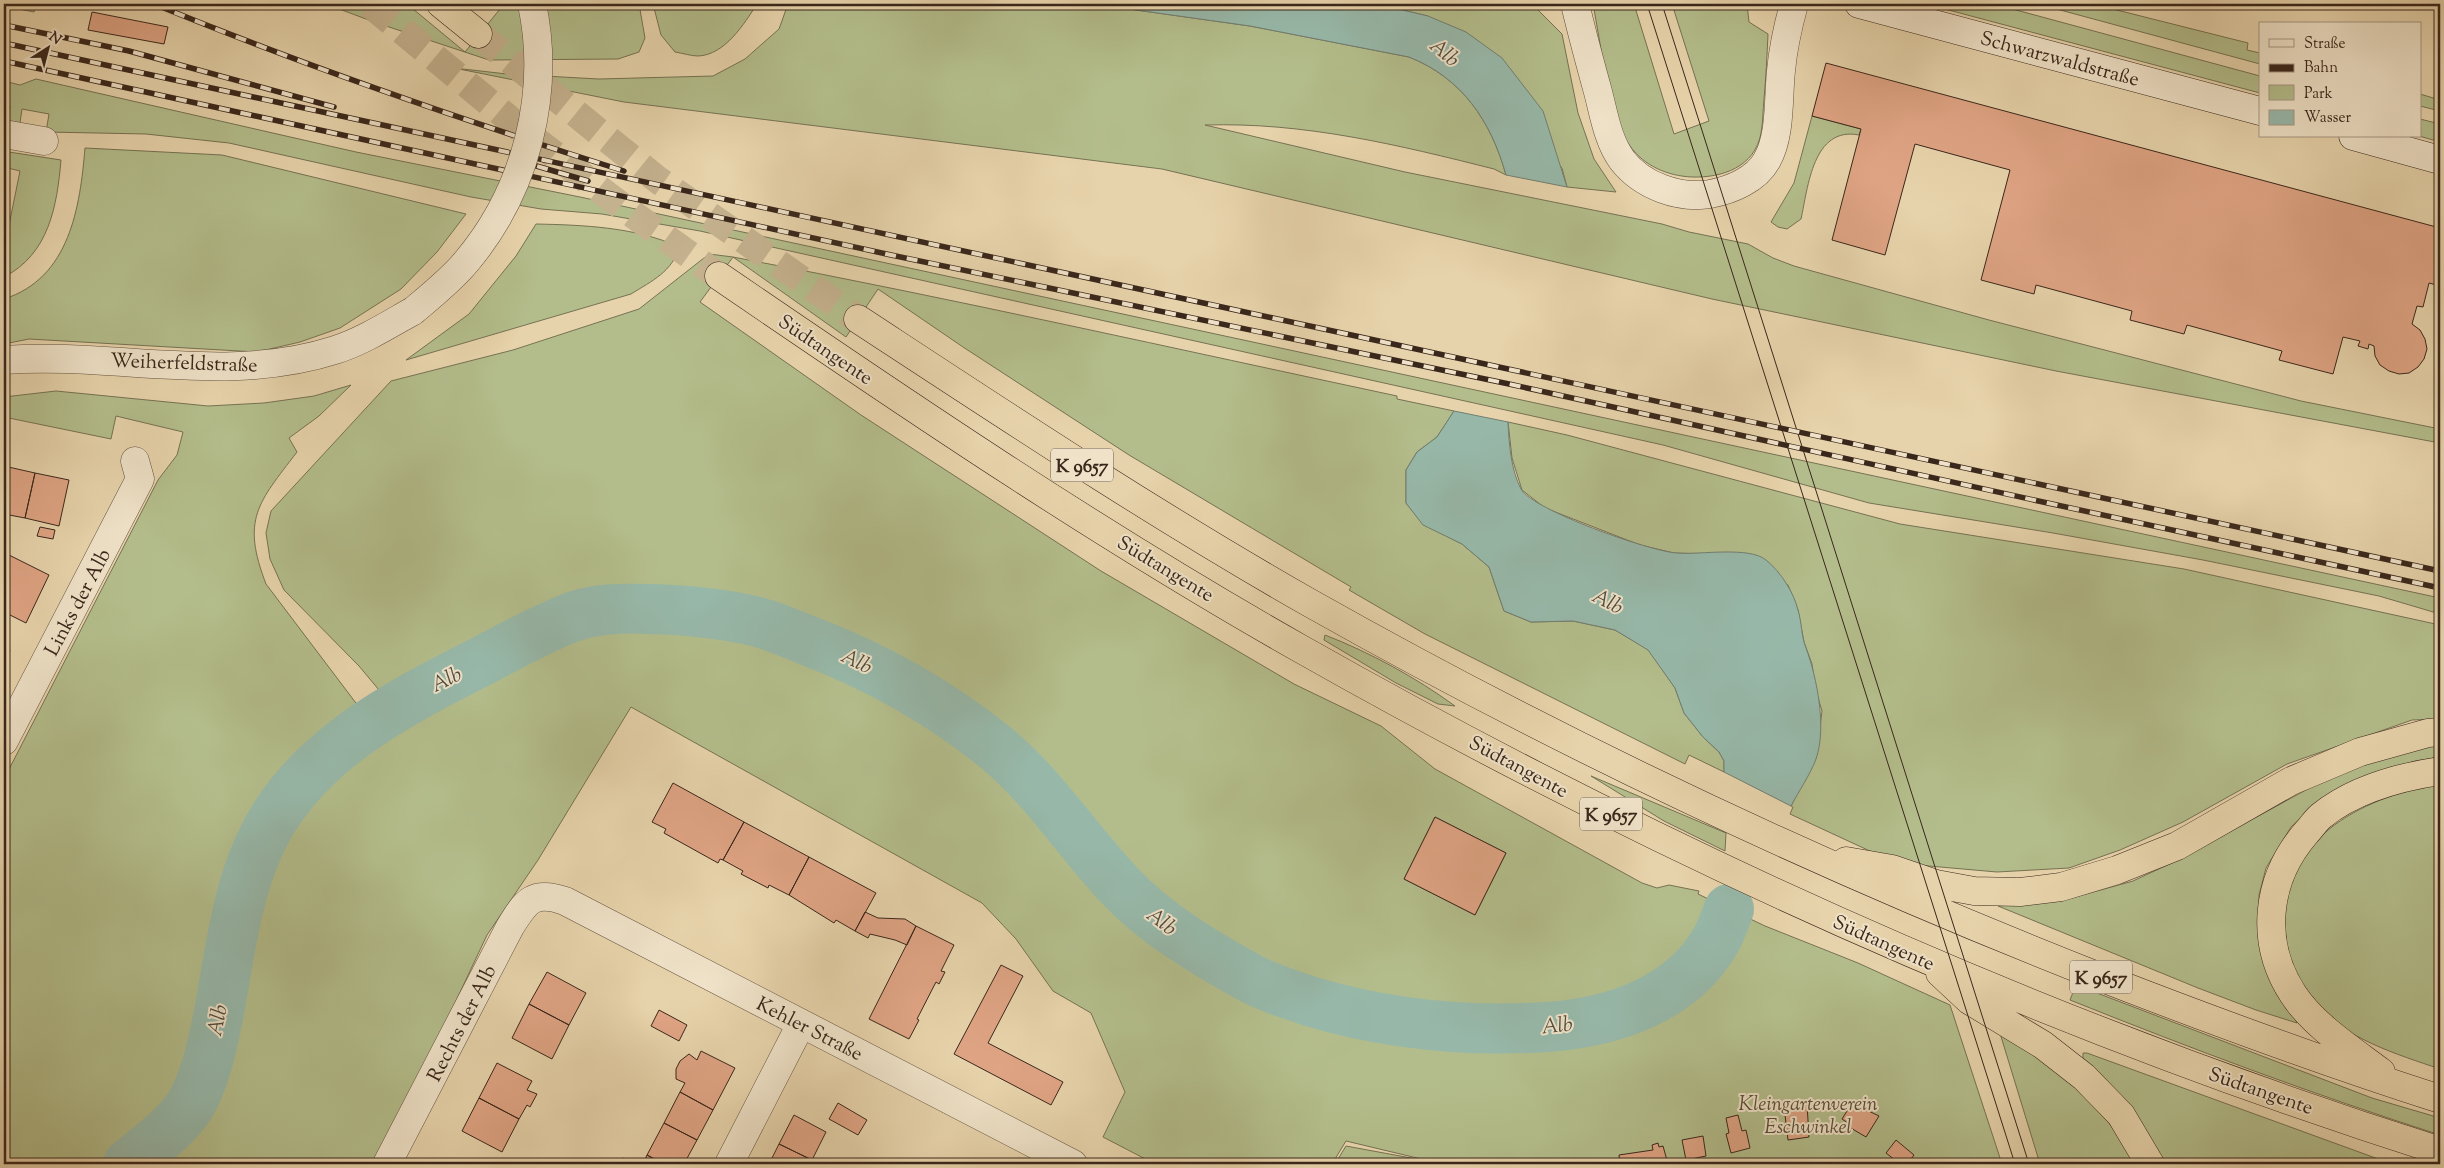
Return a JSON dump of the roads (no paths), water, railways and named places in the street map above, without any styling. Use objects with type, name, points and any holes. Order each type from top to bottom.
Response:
[{"type":"highway","points":[[441,4],[478,34]]},
{"type":"highway","name":"Südtangente","points":[[719,276],[913,408],[1153,562],[1301,649],[1492,752],[1639,828],[1928,962],[2078,1023],[2211,1073],[2440,1151]]},
{"type":"highway","name":"K 9657","points":[[858,319],[1046,442],[1311,604],[1491,701],[1667,789],[1810,856],[1995,936],[2208,1019],[2440,1099]]},
{"type":"highway","points":[[1810,856],[1892,869],[1936,884],[1974,891],[2020,892],[2061,887],[2117,870],[2178,846],[2292,781],[2352,756],[2428,733],[2440,732]]},
{"type":"highway","points":[[2398,1085],[2324,1028],[2293,995],[2277,960],[2271,928],[2273,899],[2279,876],[2290,852],[2320,816],[2360,793],[2421,774],[2440,771]]},
{"type":"highway","points":[[1928,962],[1969,1000],[2043,1044],[2084,1077],[2120,1114],[2150,1164]]},
{"type":"street","name":"Weiherfeldstraße","points":[[4,360],[75,358],[220,368],[266,366],[336,350],[377,332],[413,311],[452,277],[480,243],[497,218],[521,165],[532,130],[539,68],[532,4]]},
{"type":"street","points":[[1575,4],[1610,138],[1622,160],[1638,176],[1681,195],[1700,195],[1731,190],[1752,176],[1767,162],[1775,142],[1781,68],[1788,24],[1794,4]]},
{"type":"street","name":"Schwarzwaldstraße","points":[[1859,4],[2259,111]]},
{"type":"street","points":[[4,134],[44,141]]},
{"type":"street","points":[[2360,138],[2440,160]]},
{"type":"street","name":"Links der Alb","points":[[4,741],[140,479],[135,461]]},
{"type":"street","name":"Kehler Straße","points":[[547,894],[573,905],[802,1024],[1044,1158],[1073,1164]]},
{"type":"street","name":"Rechts der Alb","points":[[388,1164],[510,927],[523,907],[547,894]]},
{"type":"street","points":[[729,1164],[802,1024]]},
{"type":"water","points":[[1113,4],[1377,4],[1428,16],[1466,32],[1502,58],[1543,111],[1567,187],[1506,175],[1492,137],[1483,119],[1472,104],[1459,89],[1444,77],[1428,66],[1409,57],[1250,26],[1136,10]]},
{"type":"water","points":[[1454,411],[1508,422],[1511,457],[1521,489],[1530,498],[1546,508],[1644,546],[1677,553],[1748,553],[1766,560],[1777,570],[1796,603],[1803,639],[1814,674],[1821,718],[1821,733],[1816,759],[1791,806],[1724,772],[1724,761],[1719,752],[1703,737],[1684,713],[1675,688],[1648,650],[1615,630],[1573,621],[1531,622],[1504,611],[1489,567],[1462,544],[1423,525],[1406,503],[1406,470],[1417,452],[1437,437]]},
{"type":"waterway","name":"Alb","points":[[128,1164],[176,1123],[195,1097],[207,1064],[213,1040],[234,929],[251,864],[278,812],[300,783],[326,757],[354,734],[417,695],[514,644],[567,619],[577,615],[608,609],[676,610],[754,621],[830,649],[904,685],[973,730],[1013,763],[1045,797],[1105,870],[1135,901],[1166,926],[1257,982],[1279,991],[1338,1009],[1397,1021],[1457,1027],[1548,1027],[1597,1020],[1644,1004],[1666,992],[1685,977],[1703,959],[1717,938],[1729,909]]},
{"type":"tunnel","points":[[370,4],[526,133],[624,208],[719,276]]},
{"type":"tunnel","points":[[478,34],[658,180],[858,319]]},
{"type":"tram line","points":[[1647,4],[2015,1164]]},
{"type":"tram line","points":[[1662,4],[2029,1164]]},
{"type":"railway","points":[[154,4],[270,50],[387,92],[505,133],[624,171]]},
{"type":"railway","points":[[4,25],[129,51],[334,107]]},
{"type":"railway","points":[[4,43],[2440,571]]},
{"type":"railway","points":[[4,61],[891,255],[1509,384],[2440,588]]},
{"type":"railway","points":[[516,160],[588,181]]},
{"type":"park label","name":"Kleingartenverein Eschwinkel","points":[[1808,1114]]}]
